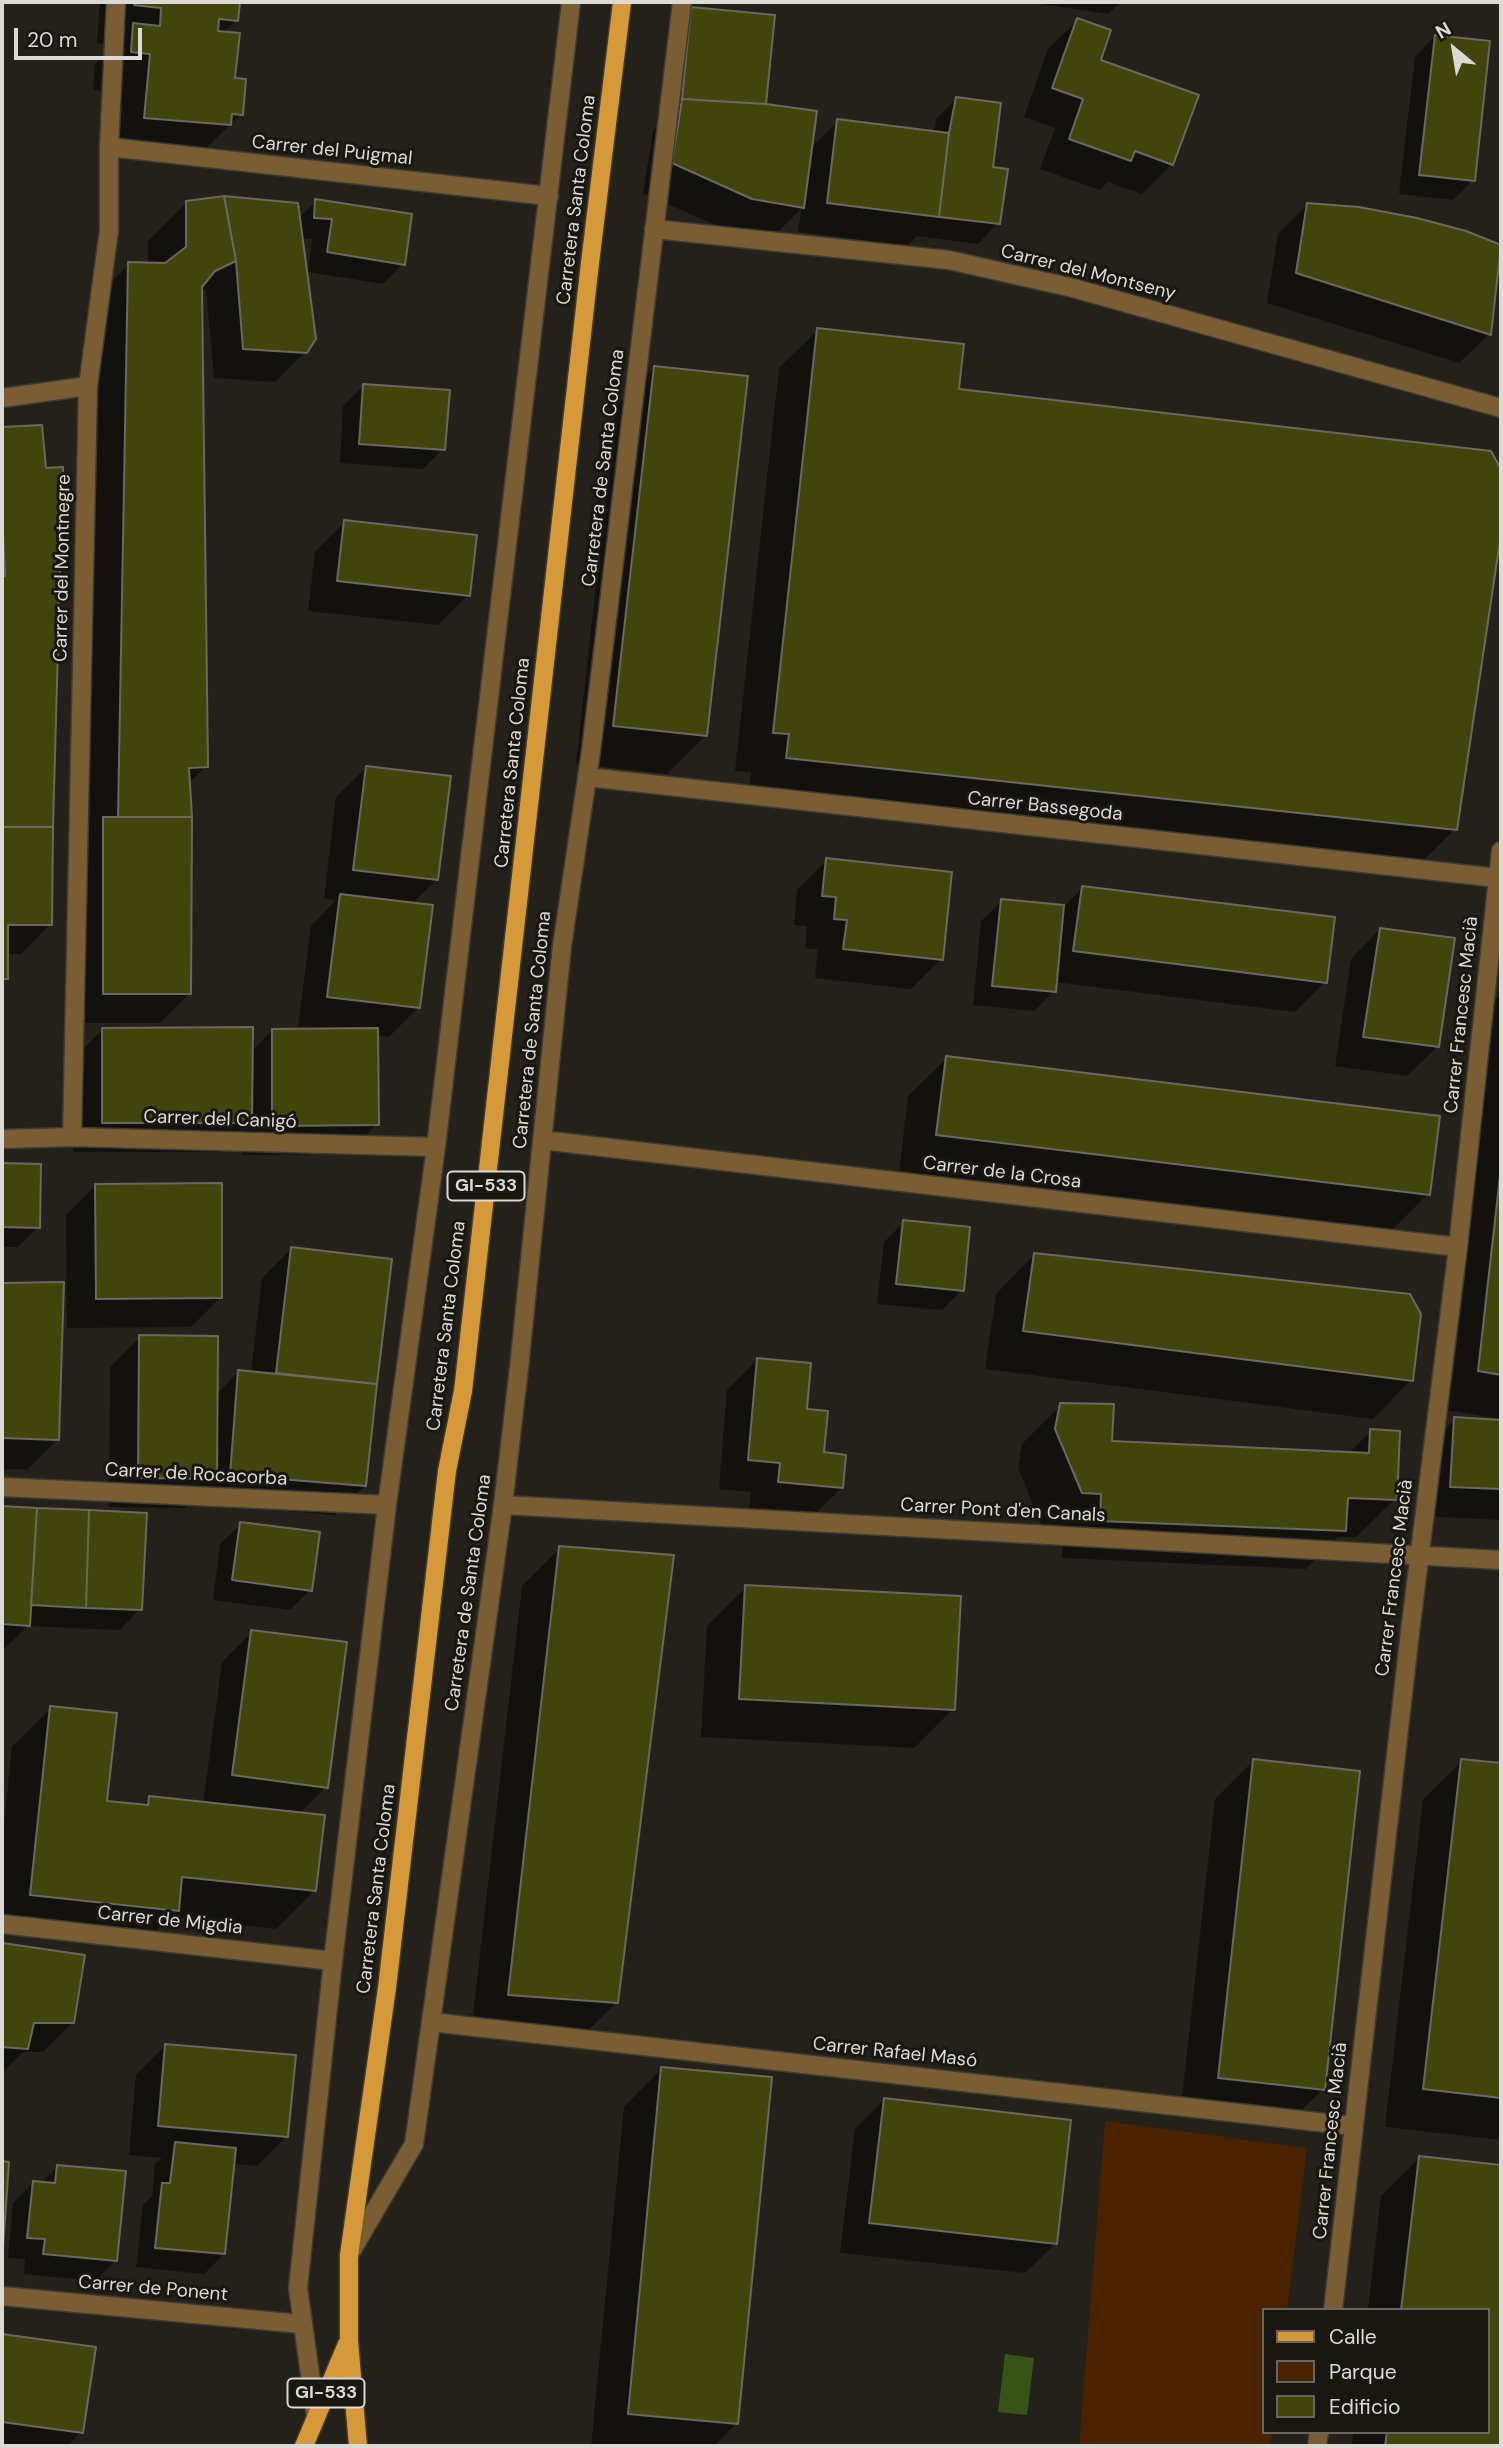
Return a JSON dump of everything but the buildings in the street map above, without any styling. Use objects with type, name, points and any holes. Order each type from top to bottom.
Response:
[{"type":"main road","name":"Carretera Santa Coloma","points":[[358,2446],[350,2368],[349,2255],[389,1975],[447,1471],[463,1391],[622,2]]},
{"type":"main road","name":"GI-533","points":[[304,2446],[349,2340]]},
{"type":"street","name":"Carrer del Montnegre","points":[[72,1138],[88,386],[109,230],[109,148],[116,2]]},
{"type":"street","name":"Carretera Santa Coloma","points":[[316,2417],[298,2288],[333,1961],[387,1505],[436,1147],[571,2]]},
{"type":"street","name":"Carretera de Santa Coloma","points":[[349,2255],[415,2144],[503,1505],[562,946],[587,777],[682,2]]},
{"type":"street","name":"Carrer del Puigmal","points":[[109,148],[549,196]]},
{"type":"street","name":"Carrer del Montseny","points":[[654,229],[949,260],[1073,288],[1501,408]]},
{"type":"street","points":[[2,398],[88,386]]},
{"type":"street","name":"Carrer Bassegoda","points":[[587,777],[1498,878]]},
{"type":"street","name":"Carrer Francesc Macià","points":[[1333,2308],[1419,1555],[1458,1247],[1501,851]]},
{"type":"street","name":"Carrer del Canigó","points":[[2,1139],[72,1138],[436,1147]]},
{"type":"street","name":"Carrer de la Crosa","points":[[542,1140],[1458,1247]]},
{"type":"street","name":"Carrer de Rocacorba","points":[[2,1487],[387,1505]]},
{"type":"street","name":"Carrer Pont d'en Canals","points":[[503,1505],[1501,1560]]},
{"type":"street","name":"Carrer de Migdia","points":[[2,1924],[333,1961]]},
{"type":"street","name":"Carrer Rafael Masó","points":[[431,2022],[1353,2126]]},
{"type":"street","name":"Carrer de Ponent","points":[[2,2296],[301,2324]]},
{"type":"green space","points":[[1105,2121],[1307,2148],[1287,2308],[1262,2308],[1262,2434],[1272,2434],[1270,2446],[1079,2446]]},
{"type":"shaded area","points":[[1005,2354],[1034,2358],[1027,2415],[998,2412]]}]
